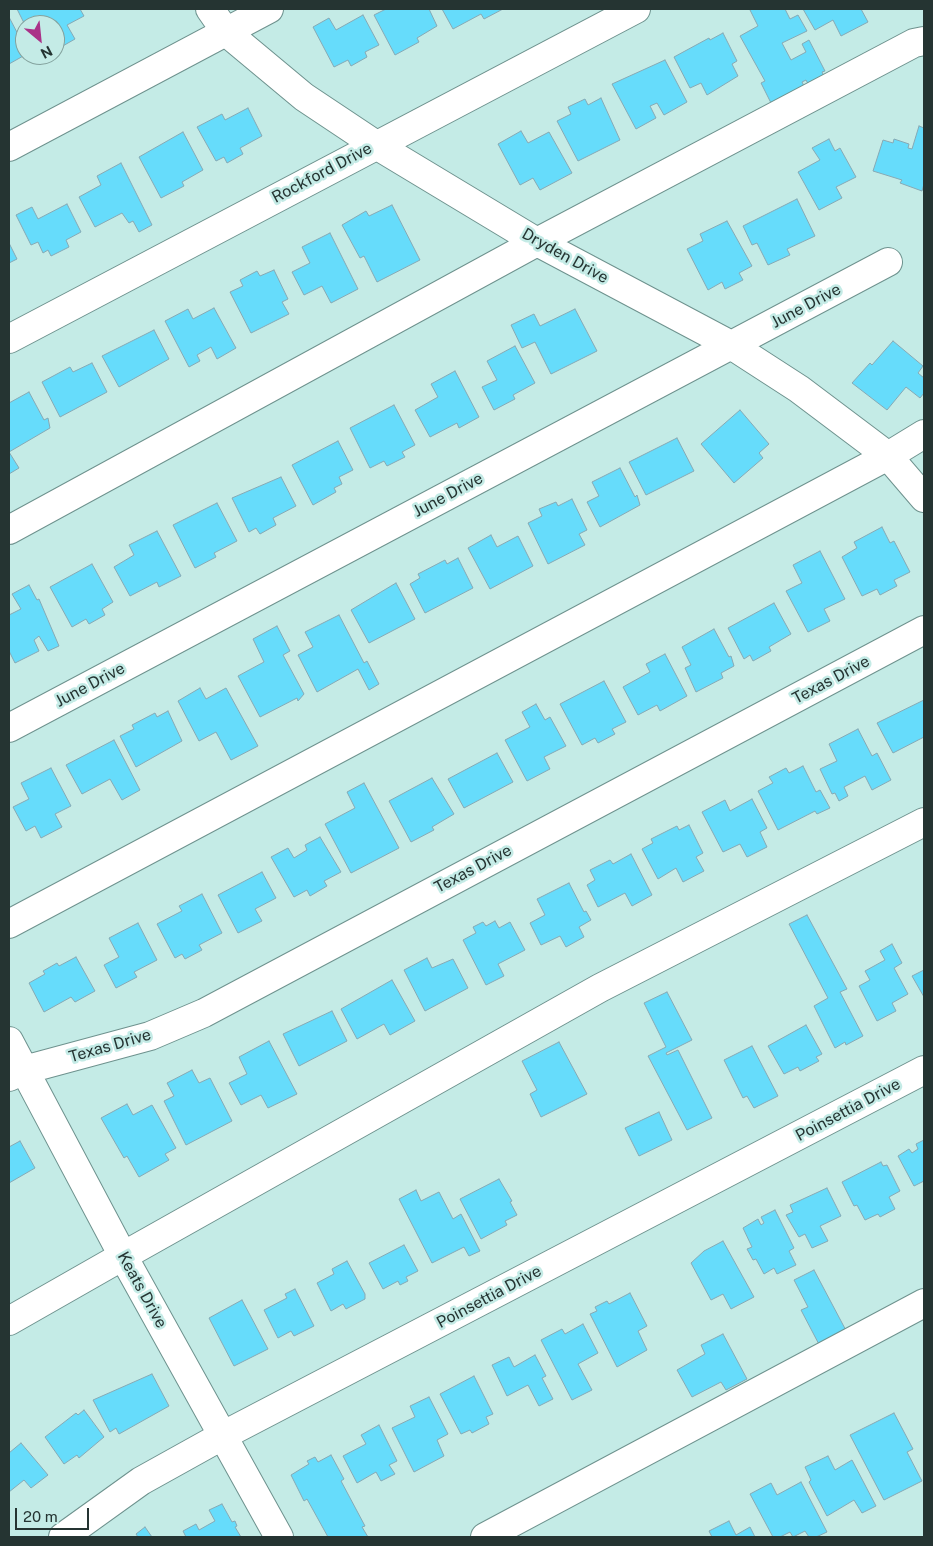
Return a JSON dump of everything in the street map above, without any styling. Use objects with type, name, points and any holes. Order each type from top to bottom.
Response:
[{"type":"street","name":"Dryden Drive","points":[[210,9],[226,32],[304,97],[376,145],[537,242],[731,345],[799,389],[888,456],[924,498]]},
{"type":"street","points":[[9,147],[269,9]]},
{"type":"street","name":"Rockford Drive","points":[[9,339],[636,9]]},
{"type":"street","points":[[9,530],[537,242],[914,43],[924,41]]},
{"type":"street","name":"June Drive","points":[[9,728],[888,262]]},
{"type":"street","points":[[9,924],[888,456],[924,434]]},
{"type":"street","name":"Texas Drive","points":[[17,1073],[150,1036],[204,1012],[924,630]]},
{"type":"street","points":[[9,1321],[600,988],[924,822]]},
{"type":"street","name":"Keats Drive","points":[[9,1041],[17,1073],[123,1256],[279,1537]]},
{"type":"street","name":"Poinsettia Drive","points":[[63,1537],[141,1481],[222,1436],[924,1070]]},
{"type":"street","points":[[485,1537],[924,1303]]},
{"type":"building","points":[[17,9],[80,9],[84,16],[67,25],[75,39],[65,45],[65,15],[20,15]]},
{"type":"building","points":[[386,9],[429,9],[437,26],[417,38],[419,42],[395,55],[374,15]]},
{"type":"building","points":[[442,9],[503,9],[484,19],[481,14],[453,29]]},
{"type":"building","points":[[785,9],[790,19],[798,15],[807,31],[782,43],[791,60],[806,52],[802,44],[809,40],[825,71],[822,72],[828,85],[813,93],[806,80],[802,82],[804,86],[771,103],[761,83],[765,81],[740,36],[758,26],[750,10]]},
{"type":"building","points":[[803,9],[861,9],[868,22],[841,36],[833,20],[815,30]]},
{"type":"building","points":[[363,15],[379,45],[365,52],[367,57],[351,66],[348,60],[334,67],[313,27],[329,18],[336,30]]},
{"type":"building","points":[[9,17],[15,29],[15,61],[9,64]]},
{"type":"building","points":[[723,33],[737,61],[732,64],[738,76],[707,95],[701,83],[690,88],[674,57],[709,38],[710,40]]},
{"type":"building","points":[[665,60],[687,102],[664,115],[657,103],[650,106],[656,118],[636,129],[612,84]]},
{"type":"building","points":[[601,98],[620,140],[578,161],[557,121],[571,114],[568,107],[585,99],[588,105]]},
{"type":"building","points":[[248,108],[262,136],[240,148],[243,154],[227,163],[224,157],[216,161],[197,127],[222,114],[225,120]]},
{"type":"building","points":[[919,126],[924,128],[924,184],[922,191],[900,183],[902,180],[873,171],[883,140],[893,143],[894,139],[909,144],[908,148],[912,149]]},
{"type":"building","points":[[521,131],[528,143],[549,132],[572,173],[540,190],[533,178],[520,185],[498,144]]},
{"type":"building","points":[[183,132],[203,170],[182,182],[184,186],[161,198],[139,157]]},
{"type":"building","points":[[829,139],[835,151],[840,148],[856,177],[836,187],[842,198],[819,210],[798,172],[820,160],[812,148]]},
{"type":"building","points":[[121,163],[152,225],[139,232],[133,221],[129,223],[122,213],[95,227],[79,197],[101,185],[97,176]]},
{"type":"building","points":[[797,199],[815,236],[787,249],[790,255],[768,265],[757,243],[752,245],[743,226]]},
{"type":"building","points":[[67,204],[81,232],[66,240],[69,247],[51,256],[48,250],[43,253],[38,242],[31,245],[16,215],[32,207],[38,219]]},
{"type":"building","points":[[392,205],[420,260],[377,282],[364,256],[360,258],[342,225],[366,211],[369,216]]},
{"type":"building","points":[[727,221],[752,266],[739,273],[743,280],[725,289],[722,282],[708,290],[687,249],[703,241],[700,234]]},
{"type":"building","points":[[330,233],[358,289],[331,303],[322,286],[304,295],[292,272],[310,263],[302,247]]},
{"type":"building","points":[[9,243],[17,259],[9,263]]},
{"type":"building","points":[[274,270],[288,299],[282,302],[289,314],[251,333],[230,292],[243,286],[240,280],[257,271],[260,276]]},
{"type":"building","points":[[214,308],[236,348],[217,359],[211,347],[197,355],[200,361],[189,367],[165,321],[188,309],[193,319]]},
{"type":"building","points":[[575,309],[597,351],[551,374],[535,342],[522,348],[511,325],[534,314],[540,326]]},
{"type":"building","points":[[154,330],[169,359],[119,387],[102,356]]},
{"type":"building","points":[[893,341],[923,366],[918,373],[924,378],[924,393],[920,398],[906,387],[887,410],[852,383],[870,363],[872,365]]},
{"type":"building","points":[[515,346],[535,383],[513,395],[515,399],[494,410],[482,387],[497,380],[487,361]]},
{"type":"building","points":[[92,363],[107,392],[60,417],[42,382],[70,367],[73,372]]},
{"type":"building","points":[[455,371],[479,417],[459,428],[457,423],[430,437],[415,410],[438,397],[431,384]]},
{"type":"building","points":[[29,392],[44,420],[48,418],[50,428],[9,452],[9,403]]},
{"type":"building","points":[[394,405],[415,445],[402,452],[405,457],[387,466],[384,461],[370,468],[350,428]]},
{"type":"building","points":[[740,410],[769,444],[759,453],[763,458],[734,483],[701,444]]},
{"type":"building","points":[[677,438],[694,471],[646,495],[629,462]]},
{"type":"building","points":[[338,441],[353,470],[339,477],[342,484],[334,488],[336,492],[313,505],[292,465]]},
{"type":"building","points":[[9,452],[19,468],[9,474]]},
{"type":"building","points":[[620,468],[635,497],[637,495],[640,505],[600,527],[587,502],[599,496],[592,482]]},
{"type":"building","points":[[281,477],[296,506],[273,518],[276,525],[260,534],[256,528],[249,532],[232,498]]},
{"type":"building","points":[[572,499],[587,530],[579,534],[585,545],[548,564],[528,523],[542,516],[539,509],[556,502],[558,506]]},
{"type":"building","points":[[217,503],[237,541],[214,553],[216,557],[195,568],[173,525]]},
{"type":"building","points":[[882,527],[890,543],[894,541],[910,572],[894,580],[897,586],[880,595],[877,589],[862,596],[842,557],[857,548],[854,542]]},
{"type":"building","points":[[157,531],[181,576],[159,587],[157,582],[130,596],[114,567],[134,555],[129,545]]},
{"type":"building","points":[[491,535],[497,547],[518,536],[533,566],[490,589],[468,548]]},
{"type":"building","points":[[820,551],[845,599],[824,609],[830,621],[808,632],[786,591],[802,583],[793,565]]},
{"type":"building","points":[[458,558],[473,588],[425,613],[410,584],[420,578],[418,574],[445,560],[447,564]]},
{"type":"building","points":[[92,564],[113,602],[102,609],[105,615],[89,624],[86,619],[72,627],[50,587]]},
{"type":"building","points":[[396,583],[415,619],[369,643],[351,610]]},
{"type":"building","points":[[29,585],[37,600],[39,599],[59,646],[48,651],[39,636],[34,640],[39,651],[15,663],[9,651],[9,615],[21,609],[12,594]]},
{"type":"building","points":[[774,603],[791,634],[769,647],[771,651],[753,661],[750,655],[744,659],[728,628]]},
{"type":"building","points":[[339,615],[364,663],[367,661],[379,684],[369,690],[358,669],[317,692],[298,655],[313,647],[305,632]]},
{"type":"building","points":[[277,626],[290,651],[283,655],[304,694],[298,701],[297,698],[260,717],[238,676],[264,662],[253,639]]},
{"type":"building","points":[[714,629],[729,657],[731,656],[734,666],[721,673],[723,678],[696,692],[685,668],[691,665],[682,647]]},
{"type":"building","points":[[665,654],[687,696],[660,711],[657,705],[638,715],[623,687],[650,672],[646,664]]},
{"type":"building","points":[[604,681],[626,722],[612,729],[615,734],[598,743],[595,738],[582,745],[560,704]]},
{"type":"building","points":[[200,688],[206,699],[226,688],[258,746],[231,760],[216,732],[199,741],[178,701]]},
{"type":"building","points":[[924,700],[924,737],[893,753],[877,723]]},
{"type":"building","points":[[536,704],[545,720],[550,717],[566,746],[544,757],[550,769],[527,781],[505,740],[530,727],[522,712]]},
{"type":"building","points":[[168,711],[182,741],[136,767],[120,736],[134,729],[132,725],[155,713],[157,717]]},
{"type":"building","points":[[858,729],[872,756],[877,753],[891,780],[872,790],[865,776],[844,787],[848,796],[839,801],[835,793],[832,794],[820,769],[837,761],[829,744]]},
{"type":"building","points":[[114,740],[140,790],[122,800],[110,779],[82,794],[66,765]]},
{"type":"building","points":[[497,753],[513,782],[464,808],[448,779]]},
{"type":"building","points":[[803,766],[816,792],[820,790],[830,808],[817,814],[815,811],[778,830],[758,791],[773,783],[769,777],[786,768],[789,773]]},
{"type":"building","points":[[51,768],[71,806],[55,814],[62,827],[41,838],[35,826],[26,831],[13,807],[29,799],[21,783]]},
{"type":"building","points":[[432,778],[454,814],[432,827],[434,830],[411,842],[389,801]]},
{"type":"building","points":[[364,783],[399,848],[351,873],[325,824],[355,808],[347,792]]},
{"type":"building","points":[[752,799],[767,828],[760,832],[767,847],[747,857],[740,844],[723,852],[702,812],[725,800],[730,811]]},
{"type":"building","points":[[689,825],[703,853],[696,857],[704,871],[683,882],[676,868],[658,879],[642,849],[653,843],[651,839],[677,826],[679,830]]},
{"type":"building","points":[[320,837],[341,872],[324,881],[327,886],[310,896],[307,890],[294,897],[271,857],[288,848],[294,858],[307,850],[305,845]]},
{"type":"building","points":[[631,854],[652,895],[632,906],[625,893],[598,907],[587,885],[595,880],[590,870],[610,860],[613,864]]},
{"type":"building","points":[[262,872],[276,898],[255,909],[262,921],[238,933],[218,895]]},
{"type":"building","points":[[569,883],[584,912],[586,911],[591,920],[579,927],[584,937],[566,947],[560,936],[541,945],[530,923],[545,915],[537,899]]},
{"type":"building","points":[[202,894],[222,933],[199,945],[202,950],[185,959],[182,954],[175,958],[157,924],[182,911],[179,906]]},
{"type":"building","points":[[807,915],[847,989],[840,992],[863,1036],[846,1045],[845,1042],[835,1048],[814,1006],[828,998],[789,924]]},
{"type":"building","points":[[495,921],[499,928],[510,922],[525,950],[498,964],[504,976],[486,985],[463,940],[476,933],[473,927],[483,922],[486,926]]},
{"type":"building","points":[[138,923],[157,960],[134,972],[137,977],[116,988],[104,965],[119,957],[109,938]]},
{"type":"building","points":[[892,944],[902,963],[894,968],[908,994],[892,1003],[896,1011],[877,1021],[859,986],[870,980],[865,971],[885,960],[880,951]]},
{"type":"building","points":[[76,957],[95,991],[75,1002],[71,997],[44,1012],[29,983],[45,974],[43,971],[57,963],[59,966]]},
{"type":"building","points":[[427,958],[432,968],[453,959],[468,988],[425,1011],[404,970]]},
{"type":"building","points":[[924,970],[924,997],[912,976]]},
{"type":"building","points":[[392,980],[415,1021],[390,1035],[384,1024],[357,1039],[341,1009]]},
{"type":"building","points":[[667,992],[692,1040],[666,1053],[667,1055],[678,1050],[712,1118],[687,1130],[648,1056],[666,1047],[644,1003]]},
{"type":"building","points":[[332,1011],[347,1041],[299,1066],[283,1034]]},
{"type":"building","points":[[806,1025],[822,1054],[816,1057],[819,1061],[800,1071],[798,1067],[784,1074],[768,1046]]},
{"type":"building","points":[[269,1041],[297,1094],[268,1108],[261,1095],[241,1105],[229,1083],[247,1074],[239,1057]]},
{"type":"building","points":[[559,1042],[587,1094],[541,1117],[530,1094],[537,1090],[522,1061]]},
{"type":"building","points":[[752,1046],[778,1096],[754,1108],[747,1096],[743,1098],[724,1060]]},
{"type":"building","points":[[192,1070],[199,1083],[210,1078],[232,1121],[186,1145],[164,1101],[174,1096],[167,1083]]},
{"type":"building","points":[[127,1104],[133,1115],[152,1105],[176,1148],[165,1154],[169,1160],[139,1177],[127,1156],[124,1158],[101,1118]]},
{"type":"building","points":[[659,1112],[672,1140],[639,1156],[625,1128]]},
{"type":"building","points":[[924,1140],[924,1181],[914,1186],[898,1156],[909,1149],[912,1153],[918,1149],[916,1144]]},
{"type":"building","points":[[20,1141],[35,1168],[9,1183],[9,1147]]},
{"type":"building","points":[[881,1162],[883,1166],[887,1165],[900,1191],[889,1197],[895,1209],[880,1217],[878,1214],[865,1220],[857,1205],[854,1206],[842,1182]]},
{"type":"building","points":[[499,1179],[512,1201],[510,1202],[517,1215],[505,1221],[507,1225],[481,1239],[460,1199]]},
{"type":"building","points":[[827,1188],[841,1216],[820,1226],[828,1241],[812,1248],[805,1234],[799,1237],[786,1215],[793,1212],[790,1205]]},
{"type":"building","points":[[416,1190],[421,1201],[439,1192],[453,1219],[461,1214],[480,1251],[469,1256],[464,1247],[432,1263],[399,1199]]},
{"type":"building","points":[[775,1210],[794,1248],[789,1251],[796,1265],[777,1274],[774,1268],[764,1274],[756,1259],[753,1260],[747,1249],[752,1247],[743,1228],[758,1219],[761,1225],[764,1223],[761,1217]]},
{"type":"building","points":[[723,1241],[754,1297],[731,1309],[723,1294],[711,1300],[691,1263],[704,1251]]},
{"type":"building","points":[[404,1245],[418,1271],[406,1277],[408,1281],[400,1285],[398,1281],[383,1289],[369,1263]]},
{"type":"building","points":[[347,1261],[365,1294],[365,1299],[346,1309],[343,1304],[331,1311],[317,1283],[334,1274],[332,1269]]},
{"type":"building","points":[[814,1270],[850,1338],[823,1352],[801,1310],[808,1307],[794,1280]]},
{"type":"building","points":[[295,1289],[314,1326],[294,1336],[291,1331],[278,1338],[264,1310],[287,1298],[285,1294]]},
{"type":"building","points":[[630,1293],[647,1326],[638,1331],[647,1350],[617,1367],[590,1314],[597,1311],[595,1307],[607,1301],[609,1304]]},
{"type":"building","points":[[242,1300],[268,1349],[234,1366],[209,1318]]},
{"type":"building","points":[[583,1324],[598,1353],[578,1364],[592,1390],[572,1400],[541,1340],[562,1329],[565,1334]]},
{"type":"building","points":[[723,1334],[747,1379],[726,1390],[721,1382],[692,1397],[677,1370],[705,1354],[701,1345]]},
{"type":"building","points":[[535,1355],[546,1376],[542,1378],[553,1399],[539,1406],[528,1385],[507,1396],[492,1365],[509,1357],[514,1367]]},
{"type":"building","points":[[152,1374],[169,1406],[119,1434],[116,1428],[110,1432],[93,1400]]},
{"type":"building","points":[[474,1376],[493,1414],[486,1417],[489,1424],[472,1433],[470,1430],[461,1434],[440,1394]]},
{"type":"building","points":[[429,1397],[448,1434],[437,1440],[444,1456],[414,1472],[392,1428],[415,1417],[410,1406]]},
{"type":"building","points":[[84,1410],[104,1437],[79,1458],[77,1455],[64,1464],[45,1437],[76,1413],[78,1415]]},
{"type":"building","points":[[894,1413],[913,1449],[907,1452],[922,1481],[884,1500],[850,1435]]},
{"type":"building","points":[[379,1425],[397,1461],[389,1465],[395,1474],[381,1481],[376,1472],[357,1483],[343,1456],[366,1444],[361,1435]]},
{"type":"building","points":[[21,1443],[48,1475],[31,1488],[24,1480],[9,1492],[9,1453]]},
{"type":"building","points":[[331,1455],[344,1479],[341,1481],[365,1526],[362,1527],[368,1537],[328,1537],[307,1499],[304,1501],[291,1475],[309,1464],[307,1461],[315,1457],[318,1462]]},
{"type":"building","points":[[828,1456],[835,1470],[852,1460],[876,1506],[862,1513],[854,1500],[827,1516],[809,1482],[811,1480],[805,1467]]},
{"type":"building","points":[[801,1482],[827,1532],[816,1537],[809,1537],[805,1531],[793,1537],[790,1532],[780,1537],[773,1537],[750,1494],[771,1483],[777,1495]]},
{"type":"building","points":[[222,1504],[232,1522],[235,1521],[237,1526],[235,1527],[241,1537],[186,1537],[183,1531],[196,1524],[199,1530],[215,1521],[209,1510]]},
{"type":"building","points":[[729,1521],[736,1535],[750,1527],[755,1537],[712,1537],[709,1531]]},
{"type":"building","points":[[145,1527],[152,1537],[138,1537],[136,1534]]}]
